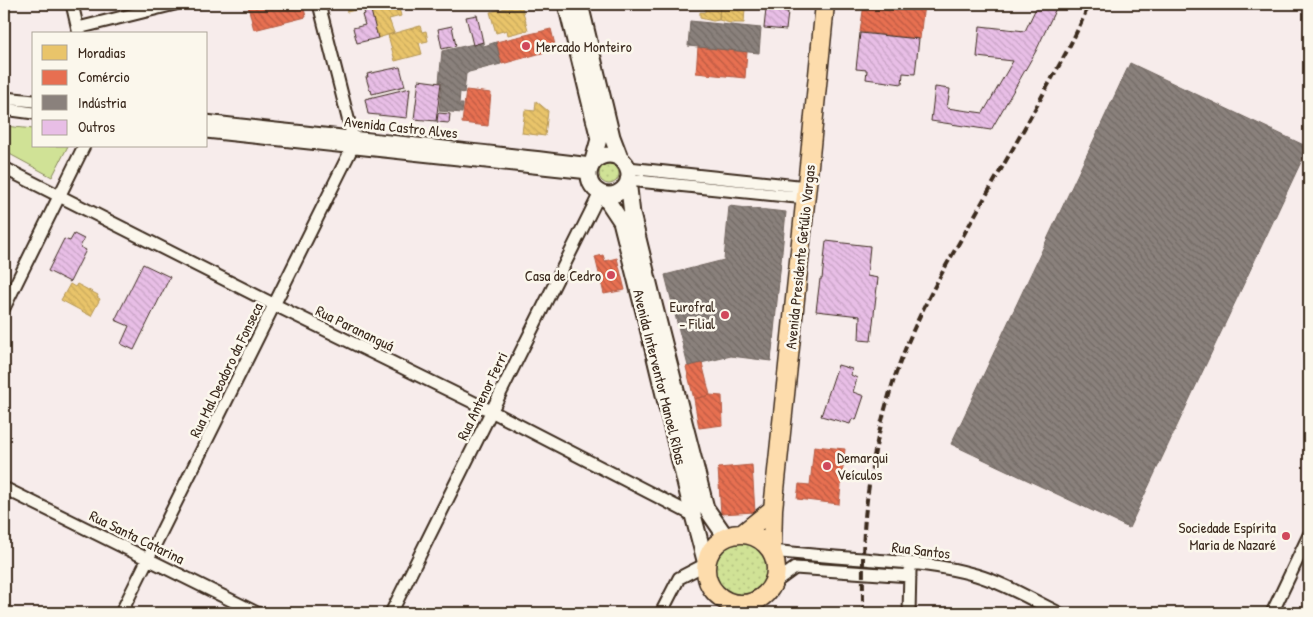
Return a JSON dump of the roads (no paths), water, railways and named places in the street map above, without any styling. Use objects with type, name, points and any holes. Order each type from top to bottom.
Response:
[{"type":"main road","name":"Avenida Presidente Getúlio Vargas","points":[[772,551],[773,509],[825,4]]},
{"type":"main road","points":[[734,535],[754,536],[772,551],[777,570],[767,598],[751,603],[736,604],[722,599],[716,595],[706,577],[706,564],[711,551],[720,540],[734,535],[773,509]]},
{"type":"main road","points":[[712,589],[718,613]]},
{"type":"street","points":[[72,4],[78,31],[175,4]]},
{"type":"street","points":[[320,4],[352,143]]},
{"type":"street","points":[[566,4],[599,139],[590,169],[591,185],[602,193],[611,195],[619,192],[625,187],[626,168]]},
{"type":"street","name":"Avenida Interventor Manoel Ribas","points":[[580,4],[612,137],[626,168],[632,214],[650,310],[693,515],[706,564]]},
{"type":"street","points":[[4,98],[32,102]]},
{"type":"street","points":[[4,109],[32,113]]},
{"type":"street","name":"Avenida Castro Alves","points":[[208,122],[222,128],[590,169]]},
{"type":"street","name":"Avenida Castro Alves","points":[[208,132],[222,128]]},
{"type":"street","name":"Rua Mal Deodoro da Fonseca","points":[[121,613],[352,143]]},
{"type":"street","points":[[4,308],[83,148]]},
{"type":"street","points":[[590,169],[598,158],[605,155],[613,155],[626,168],[806,193]]},
{"type":"street","name":"Rua Parananguá","points":[[4,168],[274,305],[491,411],[693,515]]},
{"type":"street","name":"Avenida Interventor Manoel Ribas","points":[[602,193],[621,221],[650,310],[706,508],[734,535]]},
{"type":"street","name":"Rua Antenor Ferri","points":[[390,613],[602,193]]},
{"type":"street","name":"Rua Santa Catarina","points":[[4,488],[257,613]]},
{"type":"street","points":[[1272,613],[1309,535]]},
{"type":"street","name":"Rua Santos","points":[[772,551],[942,566],[995,582],[1058,613]]},
{"type":"street","points":[[909,613],[910,563]]},
{"type":"street","points":[[661,613],[679,578],[706,564]]},
{"type":"street","points":[[767,598],[795,568],[910,576]]},
{"type":"railway","points":[[863,613],[863,560],[866,508],[876,446],[899,366],[912,333],[947,263],[1060,63],[1089,4]]},
{"type":"place","name":"Mercado Monteiro","points":[[526,46]]},
{"type":"place","name":"Casa de Cedro","points":[[611,275]]},
{"type":"place","name":"Eurofral - Filial","points":[[725,315]]},
{"type":"place","name":"Demarqui Veículos","points":[[827,466]]},
{"type":"place","name":"Sociedade Espírita Maria de Nazaré","points":[[1286,536]]}]
